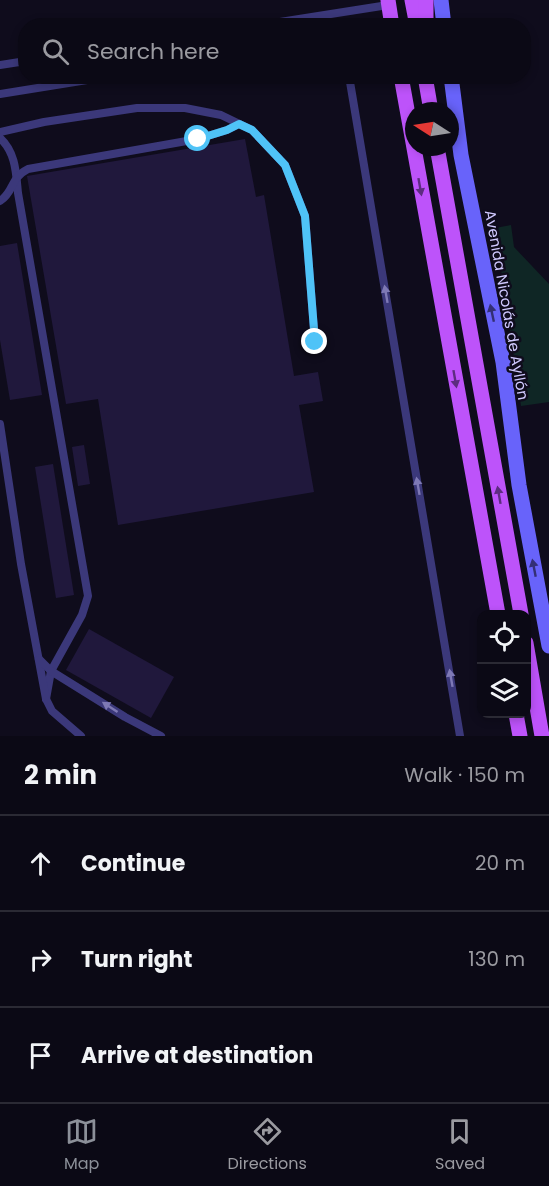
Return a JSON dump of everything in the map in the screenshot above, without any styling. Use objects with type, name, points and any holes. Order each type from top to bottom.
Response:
[{"type":"main road","points":[[412,0],[415,18]]},
{"type":"main road","points":[[426,0],[426,18]]},
{"type":"main road","points":[[388,2],[391,18]]},
{"type":"main road","points":[[402,84],[497,610]]},
{"type":"main road","points":[[426,84],[429,102]]},
{"type":"main road","points":[[439,156],[520,610]]},
{"type":"main road","points":[[530,664],[543,736]]},
{"type":"main road","points":[[517,718],[520,736]]},
{"type":"street","points":[[441,0],[443,18]]},
{"type":"street","name":"Avenida Nicolás de Ayllón","points":[[452,84],[461,155],[503,362],[519,485],[549,646]]},
{"type":"lane","points":[[299,18],[388,2]]},
{"type":"lane","points":[[0,65],[18,62]]},
{"type":"lane","points":[[0,94],[62,84]]},
{"type":"lane","points":[[349,84],[460,736]]},
{"type":"lane","points":[[0,132],[44,122],[137,108],[185,108],[221,115],[252,130],[285,165],[305,216],[315,342]]},
{"type":"lane","points":[[0,201],[6,197],[16,175],[28,169],[198,139],[239,124]]},
{"type":"lane","points":[[0,138],[8,146],[15,164],[88,596],[82,615],[51,671],[46,699]]},
{"type":"lane","points":[[0,424],[21,564],[46,699],[52,711],[81,736]]},
{"type":"lane","points":[[39,659],[51,671],[125,717],[161,736]]},
{"type":"green space","points":[[511,225],[514,247],[549,284],[549,402],[521,406],[495,228]]},
{"type":"building","points":[[245,139],[256,197],[264,195],[294,376],[318,372],[323,401],[299,405],[314,492],[118,525],[98,399],[66,404],[27,176]]},
{"type":"building","points":[[17,243],[42,395],[10,400],[0,340],[0,246]]},
{"type":"building","points":[[84,445],[90,484],[78,486],[72,447]]},
{"type":"building","points":[[53,464],[74,595],[56,598],[35,467]]},
{"type":"building","points":[[89,629],[174,677],[151,718],[66,670]]},
{"type":"route","points":[[198,139],[239,124],[252,130],[285,165],[305,216],[315,342]]}]
